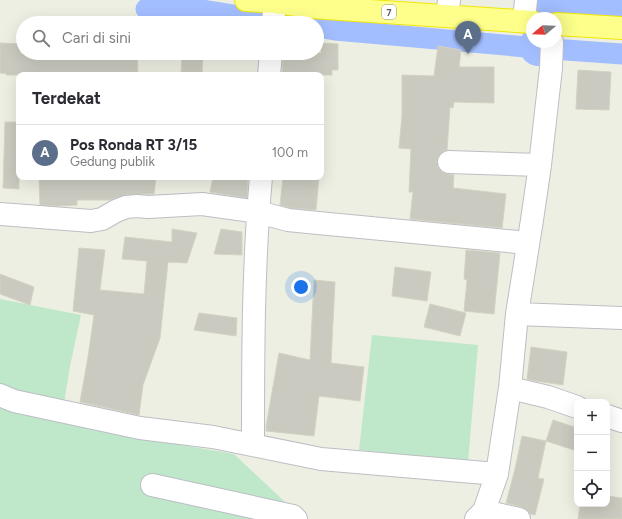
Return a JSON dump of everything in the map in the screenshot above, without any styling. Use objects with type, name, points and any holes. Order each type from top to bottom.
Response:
[{"type":"highway","name":"7","points":[[246,0],[274,8],[358,4],[448,8],[526,14]]},
{"type":"highway","points":[[562,24],[622,28]]},
{"type":"street","points":[[519,519],[480,515],[497,474],[510,388],[517,314],[540,165],[551,68],[552,48]]},
{"type":"street","points":[[269,72],[270,60]]},
{"type":"street","points":[[449,162],[540,165]]},
{"type":"street","points":[[253,445],[253,351],[258,212],[261,180]]},
{"type":"street","points":[[0,214],[91,221],[102,219],[126,207],[202,204],[258,212],[288,220],[528,243]]},
{"type":"street","points":[[517,314],[622,318]]},
{"type":"street","points":[[510,388],[574,406]]},
{"type":"street","points":[[0,395],[14,401],[140,428],[213,437],[321,459],[497,474]]},
{"type":"street","points":[[610,417],[622,421]]},
{"type":"street","points":[[152,485],[293,516],[296,519]]},
{"type":"green space","points":[[0,299],[81,315],[70,366],[62,416],[87,429],[234,454],[303,519],[0,519]]},
{"type":"green space","points":[[372,335],[478,345],[468,462],[359,450]]},
{"type":"building","points":[[0,43],[16,44],[16,60],[137,60],[138,72],[16,72],[16,75],[6,75],[7,74],[0,73]]},
{"type":"building","points":[[324,43],[338,44],[338,70],[332,70],[332,75],[324,75],[324,72],[282,72],[283,60],[324,60]]},
{"type":"building","points":[[438,46],[461,50],[459,67],[494,67],[494,103],[454,102],[453,108],[450,107],[447,150],[443,151],[439,155],[437,162],[438,168],[442,172],[454,175],[453,188],[506,194],[502,228],[410,219],[413,192],[409,192],[411,149],[399,148],[402,116],[402,75],[434,76]]},
{"type":"building","points":[[182,60],[203,60],[202,72],[181,72]]},
{"type":"building","points":[[578,70],[611,72],[609,110],[576,109]]},
{"type":"building","points":[[5,122],[16,122],[16,180],[19,180],[19,189],[3,188]]},
{"type":"building","points":[[39,180],[156,180],[154,194],[125,195],[110,200],[77,200],[77,205],[40,205]]},
{"type":"building","points":[[212,180],[248,180],[247,198],[210,192]]},
{"type":"building","points":[[283,180],[319,180],[316,210],[290,208],[280,205]]},
{"type":"building","points":[[172,229],[197,233],[187,263],[168,262],[160,338],[143,385],[139,415],[80,402],[94,315],[73,311],[79,248],[105,250],[100,290],[144,294],[147,261],[122,259],[125,237],[172,242]]},
{"type":"building","points":[[221,229],[242,232],[242,255],[214,254]]},
{"type":"building","points":[[466,250],[500,253],[494,314],[464,311],[467,280],[464,279]]},
{"type":"building","points":[[395,267],[431,272],[427,301],[392,296]]},
{"type":"building","points":[[0,274],[34,287],[30,305],[0,294]]},
{"type":"building","points":[[314,280],[335,282],[331,363],[364,367],[360,401],[319,396],[314,436],[266,431],[279,353],[310,360]]},
{"type":"building","points":[[430,304],[466,313],[460,336],[424,327]]},
{"type":"building","points":[[199,313],[237,318],[236,336],[194,330]]},
{"type":"building","points":[[531,347],[567,352],[563,385],[527,379]]},
{"type":"building","points":[[553,420],[574,427],[574,450],[546,441]]},
{"type":"building","points":[[522,436],[546,441],[538,478],[544,479],[535,515],[530,514],[522,507],[506,503]]},
{"type":"building","points":[[610,496],[622,498],[622,519],[578,519],[580,507],[610,507]]},
{"type":"waterway","points":[[543,12],[544,7],[551,3],[622,7]]},
{"type":"waterway","points":[[146,9],[202,10],[240,16]]},
{"type":"waterway","points":[[324,28],[538,48],[622,54]]},
{"type":"place","name":"Pos Ronda RT 3/15","points":[[468,54]]}]
